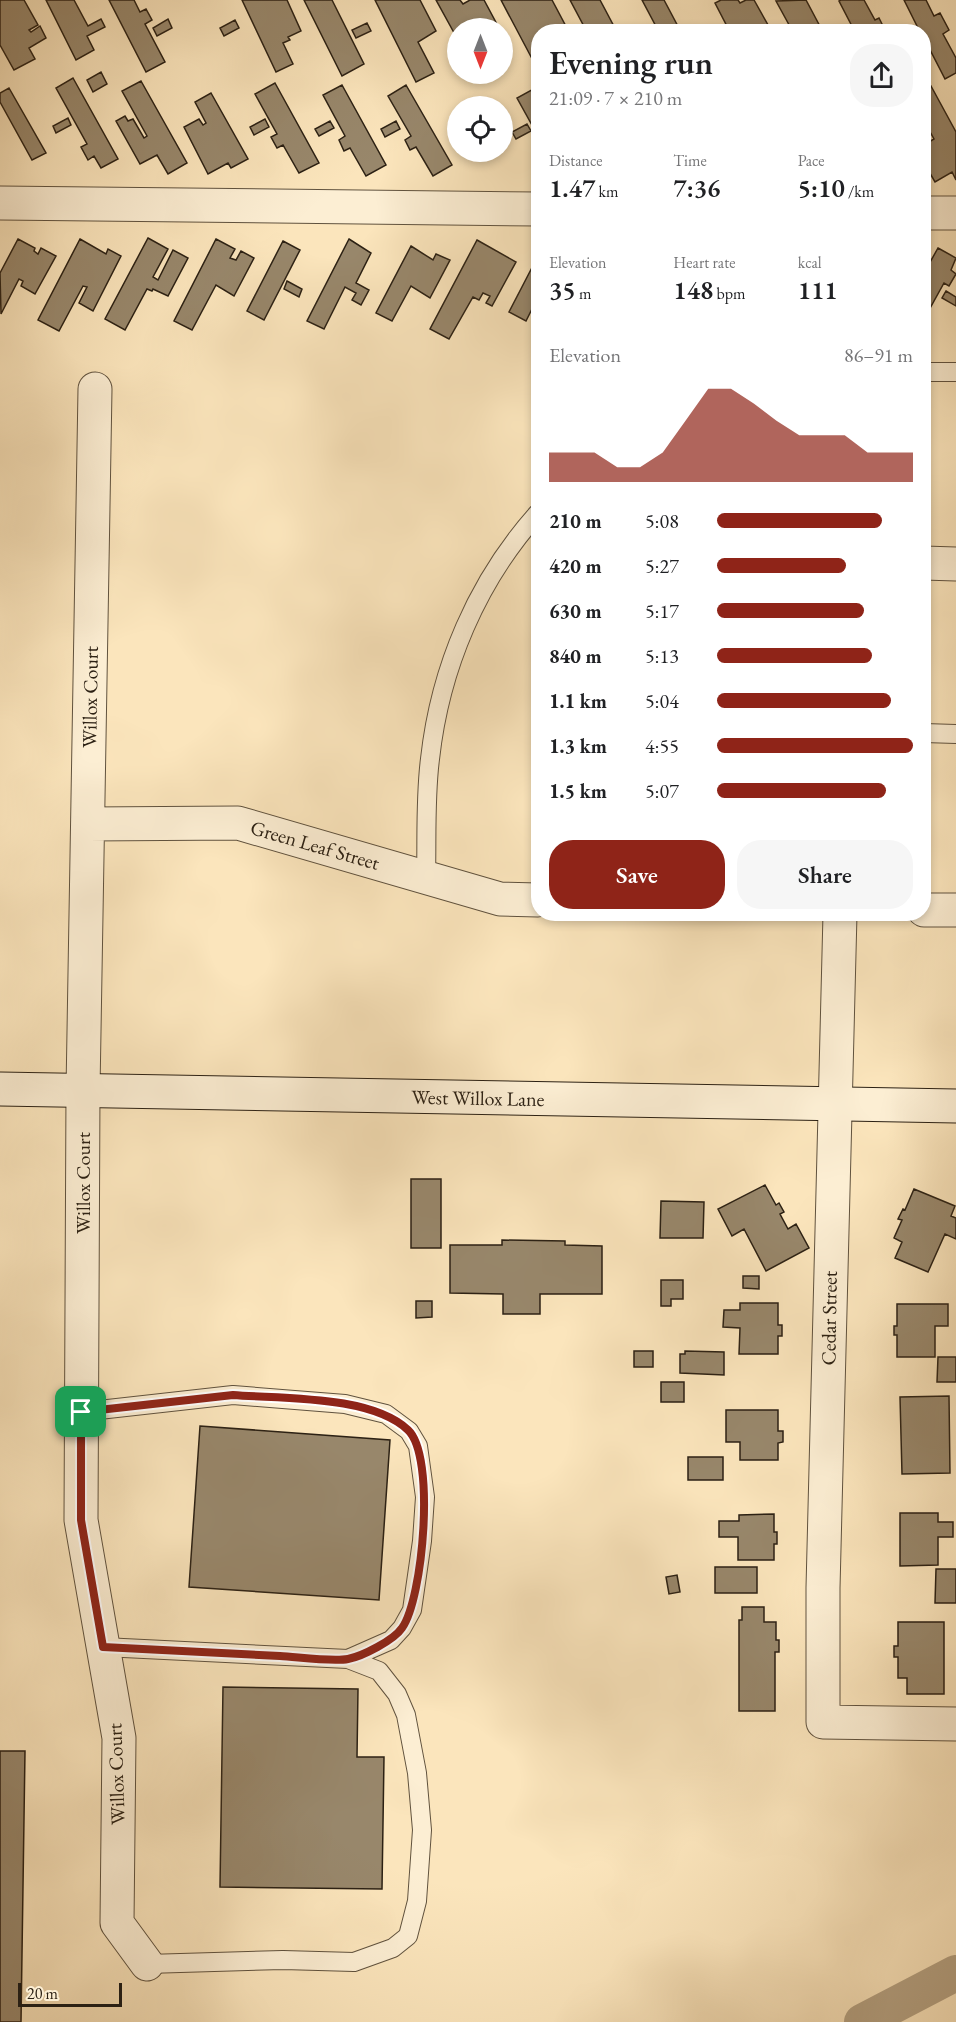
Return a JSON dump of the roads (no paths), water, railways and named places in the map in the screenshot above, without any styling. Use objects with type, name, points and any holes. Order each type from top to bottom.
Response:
[{"type":"street","points":[[0,203],[531,209]]},
{"type":"street","points":[[931,213],[956,213]]},
{"type":"street","name":"Willox Court","points":[[95,389],[83,1090],[81,1520],[119,1738],[117,1923],[147,1964]]},
{"type":"street","points":[[931,563],[956,564]]},
{"type":"street","name":"Green Leaf Street","points":[[88,824],[238,823],[500,899],[531,900]]},
{"type":"street","points":[[931,910],[956,910]]},
{"type":"street","name":"Cedar Street","points":[[840,921],[823,1588],[823,1722],[956,1724]]},
{"type":"street","name":"West Willox Lane","points":[[0,1089],[956,1106]]},
{"type":"lane","points":[[931,372],[956,372]]},
{"type":"lane","points":[[426,878],[429,762],[434,728],[451,661],[480,594],[517,537],[531,521]]},
{"type":"lane","points":[[931,734],[956,734]]},
{"type":"lane","points":[[81,1412],[233,1395],[345,1404],[386,1414],[409,1431],[418,1446],[425,1497],[422,1541],[412,1610],[402,1628],[391,1640],[348,1659]]},
{"type":"lane","points":[[103,1647],[348,1659],[379,1671],[397,1694],[406,1715],[417,1773],[422,1830],[417,1901],[408,1936],[393,1948],[354,1962],[283,1960],[147,1964]]},
{"type":"waterway","points":[[862,2022],[956,1973]]}]
